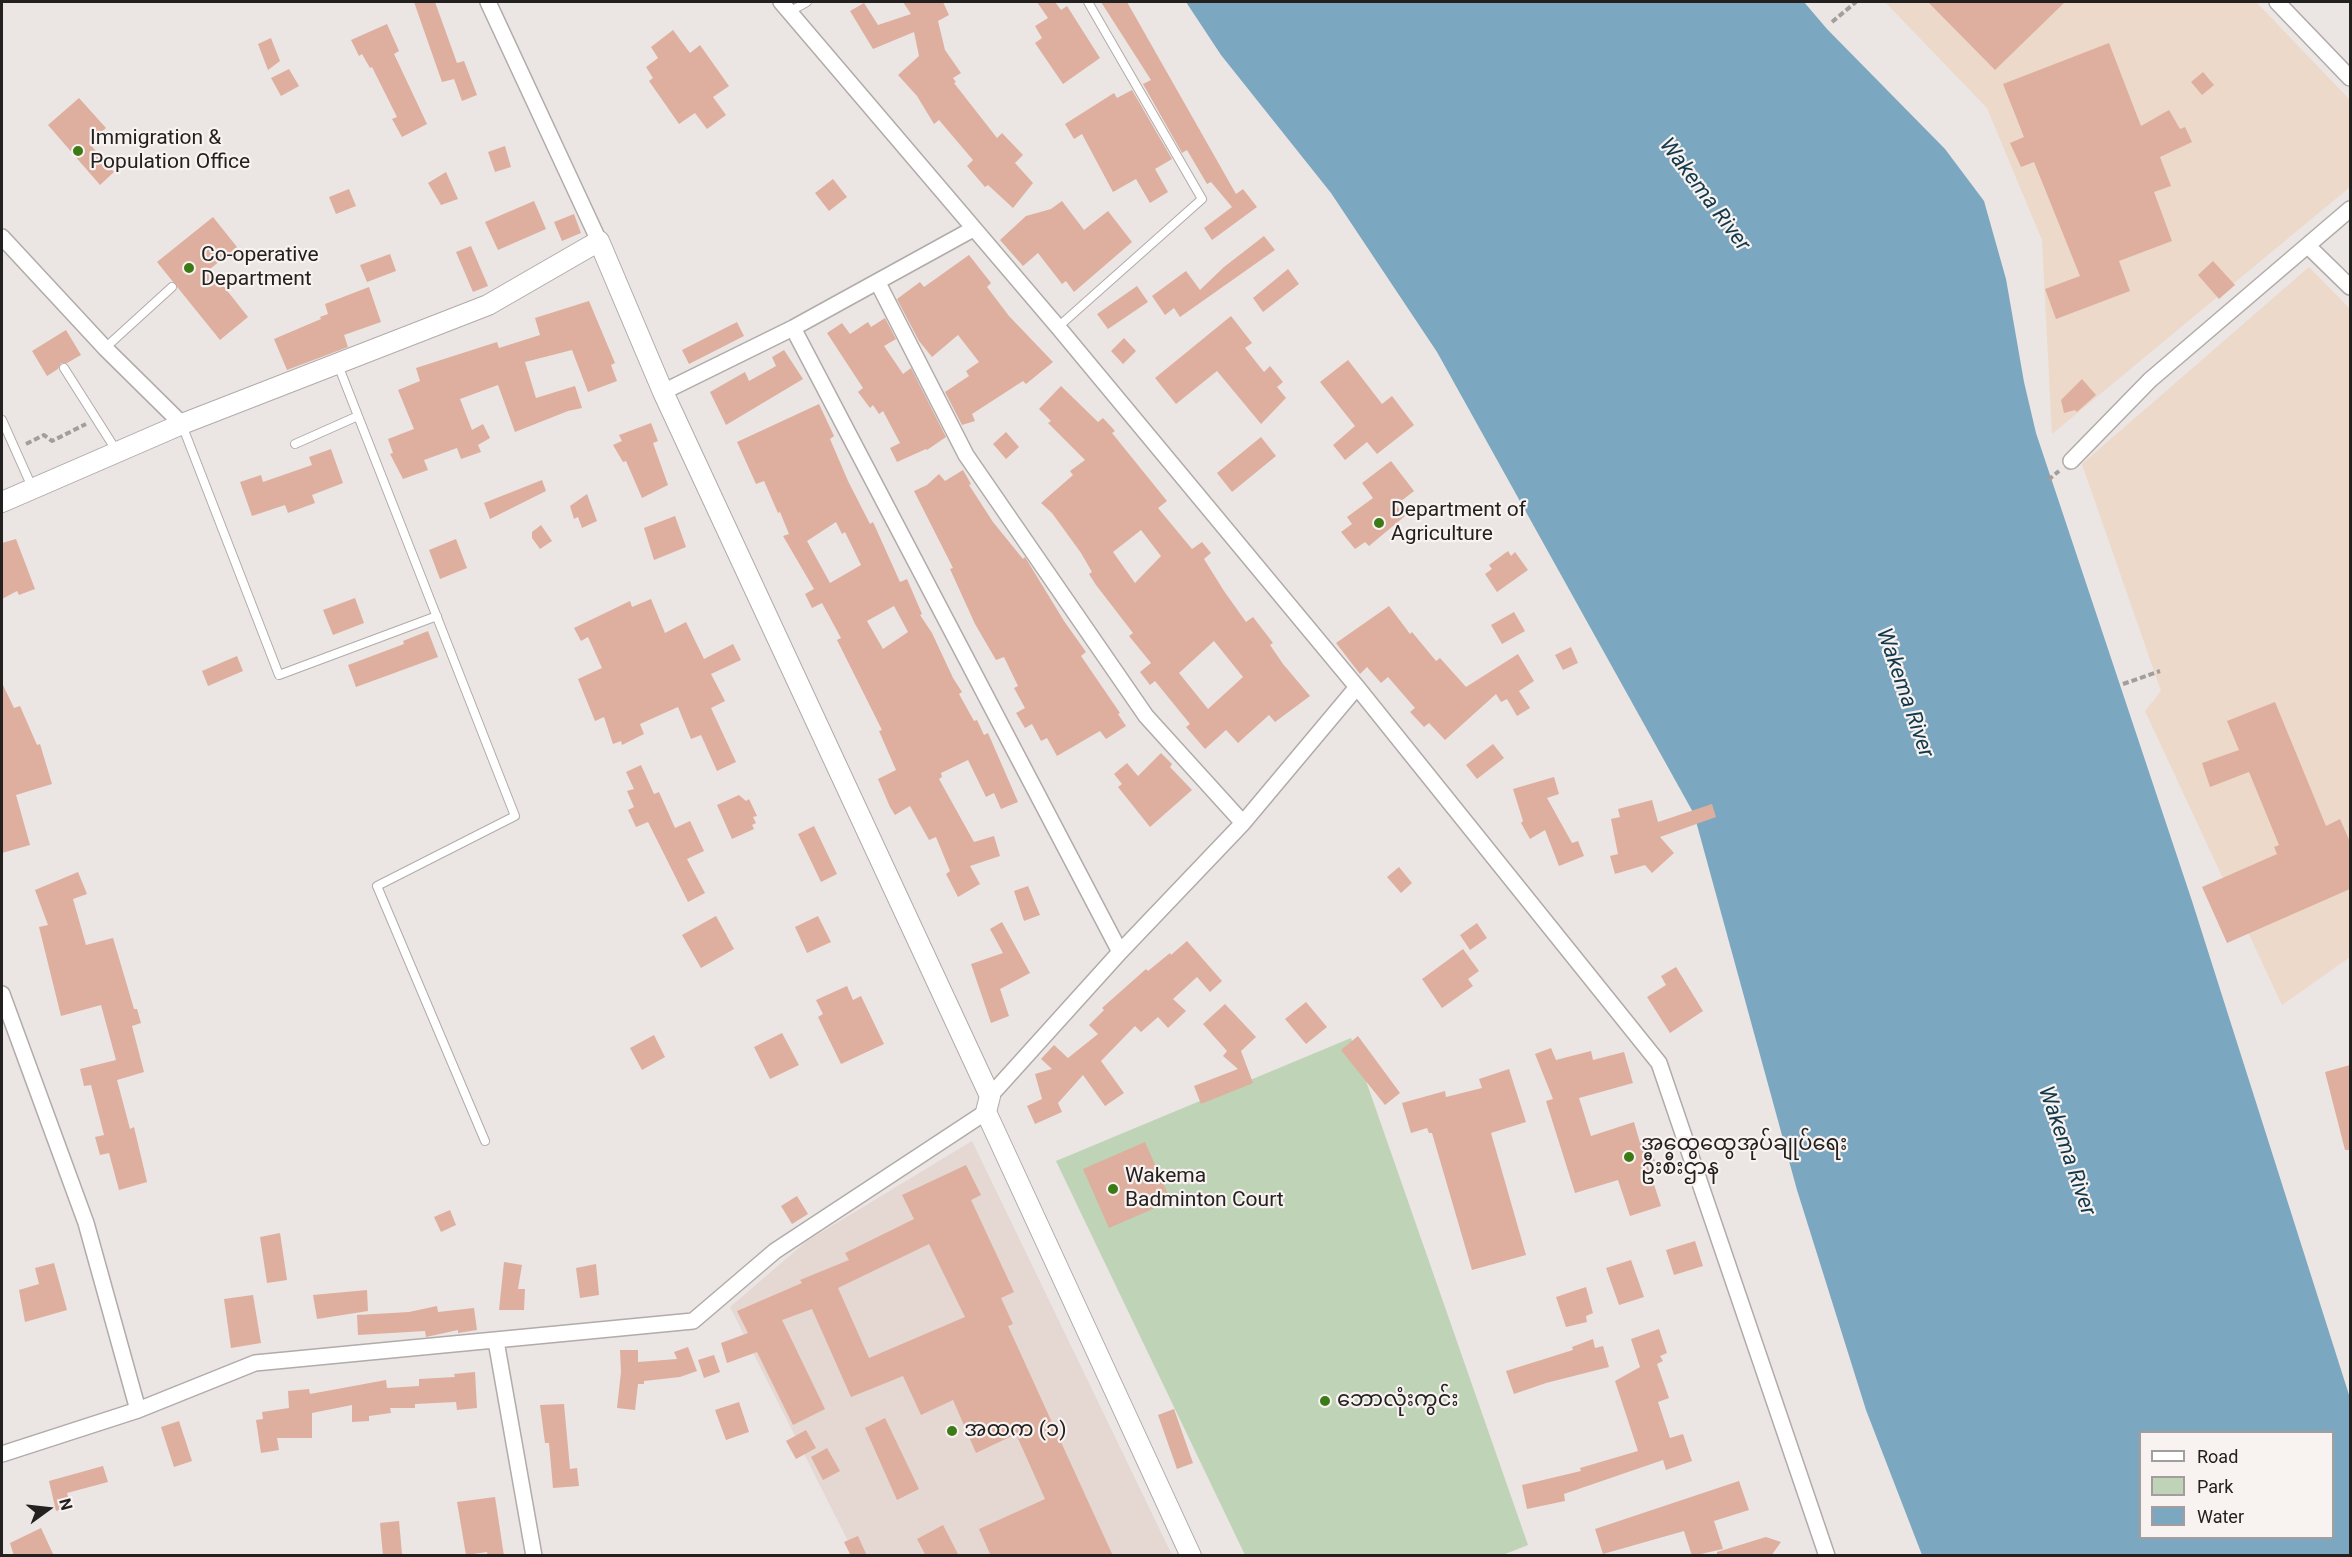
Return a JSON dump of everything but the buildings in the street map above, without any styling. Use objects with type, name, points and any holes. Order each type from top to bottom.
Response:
[{"type":"street","points":[[488,2],[599,242],[663,392],[988,1104],[1191,1556]]},
{"type":"street","points":[[2277,2],[2350,78]]},
{"type":"street","points":[[785,7],[1058,327],[1357,687],[1659,1063],[1827,1556]]},
{"type":"street","points":[[2071,461],[2150,380],[2350,209]]},
{"type":"street","points":[[663,392],[793,328],[973,229]]},
{"type":"street","points":[[2,237],[105,348],[182,424]]},
{"type":"street","points":[[2,502],[32,487],[182,424],[488,305],[599,242]]},
{"type":"street","points":[[2308,246],[2350,287]]},
{"type":"street","points":[[878,283],[966,455],[1146,716],[1243,823]]},
{"type":"street","points":[[793,328],[1120,952]]},
{"type":"street","points":[[2,1454],[138,1410],[255,1363],[693,1321],[775,1251],[988,1104],[1120,952],[1243,823],[1357,687]]},
{"type":"street","points":[[2,994],[86,1224],[138,1410]]},
{"type":"street","points":[[496,1341],[534,1556]]},
{"type":"lane","points":[[785,7],[807,2]]},
{"type":"lane","points":[[1058,327],[1202,199],[1088,2]]},
{"type":"lane","points":[[105,348],[172,287]]},
{"type":"lane","points":[[338,364],[515,816],[377,886],[485,1141]]},
{"type":"lane","points":[[64,368],[117,451]]},
{"type":"lane","points":[[295,444],[358,416]]},
{"type":"lane","points":[[2,420],[32,487]]},
{"type":"lane","points":[[182,424],[279,675],[437,616]]},
{"type":"path","points":[[1832,22],[1856,2]]},
{"type":"path","points":[[15,450],[44,435],[52,441],[96,419]]},
{"type":"path","points":[[2123,684],[2160,671]]},
{"type":"shaded area","points":[[1885,2],[2256,2],[2350,100],[2350,187],[2052,434],[2042,240],[1987,108]]},
{"type":"shaded area","points":[[2309,267],[2350,309],[2350,957],[2282,1005],[2145,711],[2161,691],[2082,464]]},
{"type":"shaded area","name":"အထက (၁)","points":[[972,1141],[1172,1555],[855,1555],[730,1307],[807,1241]]},
{"type":"green space","points":[[1351,1038],[1528,1545],[1500,1556],[1245,1555],[1056,1161]]},
{"type":"water","name":"Wakema River","points":[[1186,2],[1804,2],[1827,29],[1945,149],[1984,201],[2006,279],[2024,382],[2036,433],[2192,901],[2350,1398],[2350,1555],[1922,1555],[1866,1410],[1797,1190],[1694,814],[1437,352],[1331,193],[1221,55]]},
{"type":"place","name":"Immigration & Population Office","points":[[78,151]]},
{"type":"place","name":"Co-operative Department","points":[[189,268]]},
{"type":"place","name":"Department of Agriculture","points":[[1379,523]]},
{"type":"place","name":"အထွေထွေအုပ်ချုပ်ရေး ဦးစီးဌာန","points":[[1629,1157]]},
{"type":"place","name":"Wakema Badminton Court","points":[[1113,1189]]},
{"type":"place","name":"ဘောလုံးကွင်း","points":[[1325,1401]]},
{"type":"place","name":"အထက (၁)","points":[[952,1431]]}]
